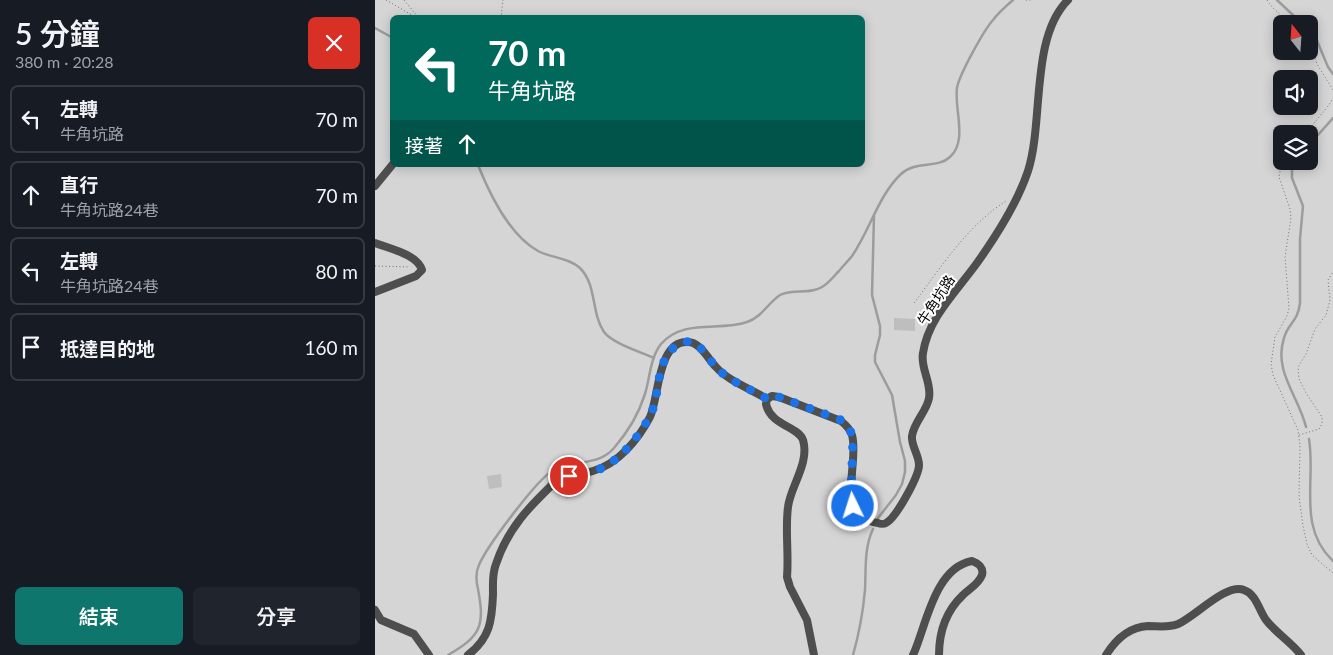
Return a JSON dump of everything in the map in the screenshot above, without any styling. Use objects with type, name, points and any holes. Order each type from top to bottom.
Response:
[{"type":"street","name":"牛角坑路","points":[[767,399],[772,396],[779,397],[841,420],[853,436],[851,495],[853,506],[865,518],[880,524],[886,523],[891,518],[907,495],[919,466],[912,437],[929,398],[922,355],[925,341],[935,321],[996,235],[1027,171],[1037,121],[1041,75],[1050,28],[1058,12],[1068,0]]},
{"type":"street","points":[[375,186],[391,167]]},
{"type":"street","points":[[375,243],[410,257],[421,268],[420,274],[375,292]]},
{"type":"street","points":[[468,655],[481,644],[487,635],[491,613],[493,571],[498,557],[515,525],[525,512],[556,481],[603,468],[628,448],[652,412],[663,363],[667,355],[674,347],[687,341],[693,343],[721,372],[767,399],[766,404],[771,416],[803,439],[803,459],[788,505],[787,577],[807,620],[810,644],[814,655]]},
{"type":"street","points":[[913,655],[922,634],[933,598],[944,581],[957,567],[972,561],[978,563],[983,574],[946,614],[939,655]]},
{"type":"street","points":[[1106,655],[1117,640],[1133,629],[1178,624],[1228,591],[1239,588],[1250,593],[1267,620],[1301,655]]},
{"type":"street","points":[[375,610],[381,620],[413,634],[429,655]]},
{"type":"path","points":[[386,0],[413,15]]},
{"type":"path","points":[[404,0],[416,15]]},
{"type":"path","points":[[501,15],[503,0]]},
{"type":"path","points":[[1026,0],[1031,0]]},
{"type":"path","points":[[1267,0],[1281,15]]},
{"type":"path","points":[[1316,60],[1333,90]]},
{"type":"path","points":[[1313,125],[1329,106],[1333,98]]},
{"type":"path","points":[[1280,170],[1279,177],[1290,209],[1291,218],[1285,257],[1289,308],[1287,316],[1275,336],[1271,364],[1273,375],[1292,414],[1299,435],[1299,496],[1307,544],[1312,555],[1333,573]]},
{"type":"path","points":[[914,303],[955,248],[971,230],[995,208],[1017,194]]},
{"type":"path","points":[[375,266],[421,268]]},
{"type":"path","points":[[1299,435],[1319,429],[1322,424],[1322,417],[1299,379],[1298,368],[1306,354],[1315,328],[1326,315],[1330,300],[1328,280],[1333,272]]},
{"type":"shaded area","points":[[375,0],[1333,0],[1333,655],[375,655]]},
{"type":"building","points":[[894,318],[915,319],[915,331],[894,330]]},
{"type":"building","points":[[501,474],[502,487],[489,489],[487,476]]},
{"type":"building","points":[[580,484],[583,492],[566,499],[563,491]]},
{"type":"waterway","points":[[448,655],[468,642],[478,629],[481,612],[476,580],[477,571],[492,544],[524,500],[552,471],[560,467],[600,458],[614,448],[636,415],[645,394],[652,362],[661,344],[670,336],[691,328],[736,325],[747,322],[757,317],[780,295],[790,292],[812,291],[825,285],[852,256],[886,192],[901,174],[913,167],[939,163],[950,157],[958,142],[957,88],[962,73],[989,25],[1013,0]]},
{"type":"waterway","points":[[1277,0],[1293,15]]},
{"type":"waterway","points":[[375,28],[390,36]]},
{"type":"waterway","points":[[1318,43],[1333,74]]},
{"type":"waterway","points":[[1318,135],[1333,118]]},
{"type":"waterway","points":[[479,167],[488,189],[509,225],[518,235],[538,251],[566,260],[580,268],[589,282],[597,316],[604,332],[613,340],[654,358]]},
{"type":"waterway","points":[[1292,170],[1292,178],[1303,206],[1300,239],[1300,303],[1297,314],[1284,338],[1281,350],[1284,373],[1306,427]]},
{"type":"waterway","points":[[874,215],[872,295],[880,326],[875,362],[892,395],[905,461],[902,484],[878,518]]},
{"type":"waterway","points":[[1309,439],[1311,455],[1311,519],[1315,534],[1322,548],[1333,561]]},
{"type":"waterway","points":[[853,655],[863,606],[867,551],[873,529]]},
{"type":"route","points":[[569,476],[603,468],[628,448],[648,420],[655,406],[660,373],[667,355],[674,347],[687,341],[700,349],[726,375],[767,399],[772,396],[779,397],[841,420],[853,436],[851,495],[853,506]]}]
